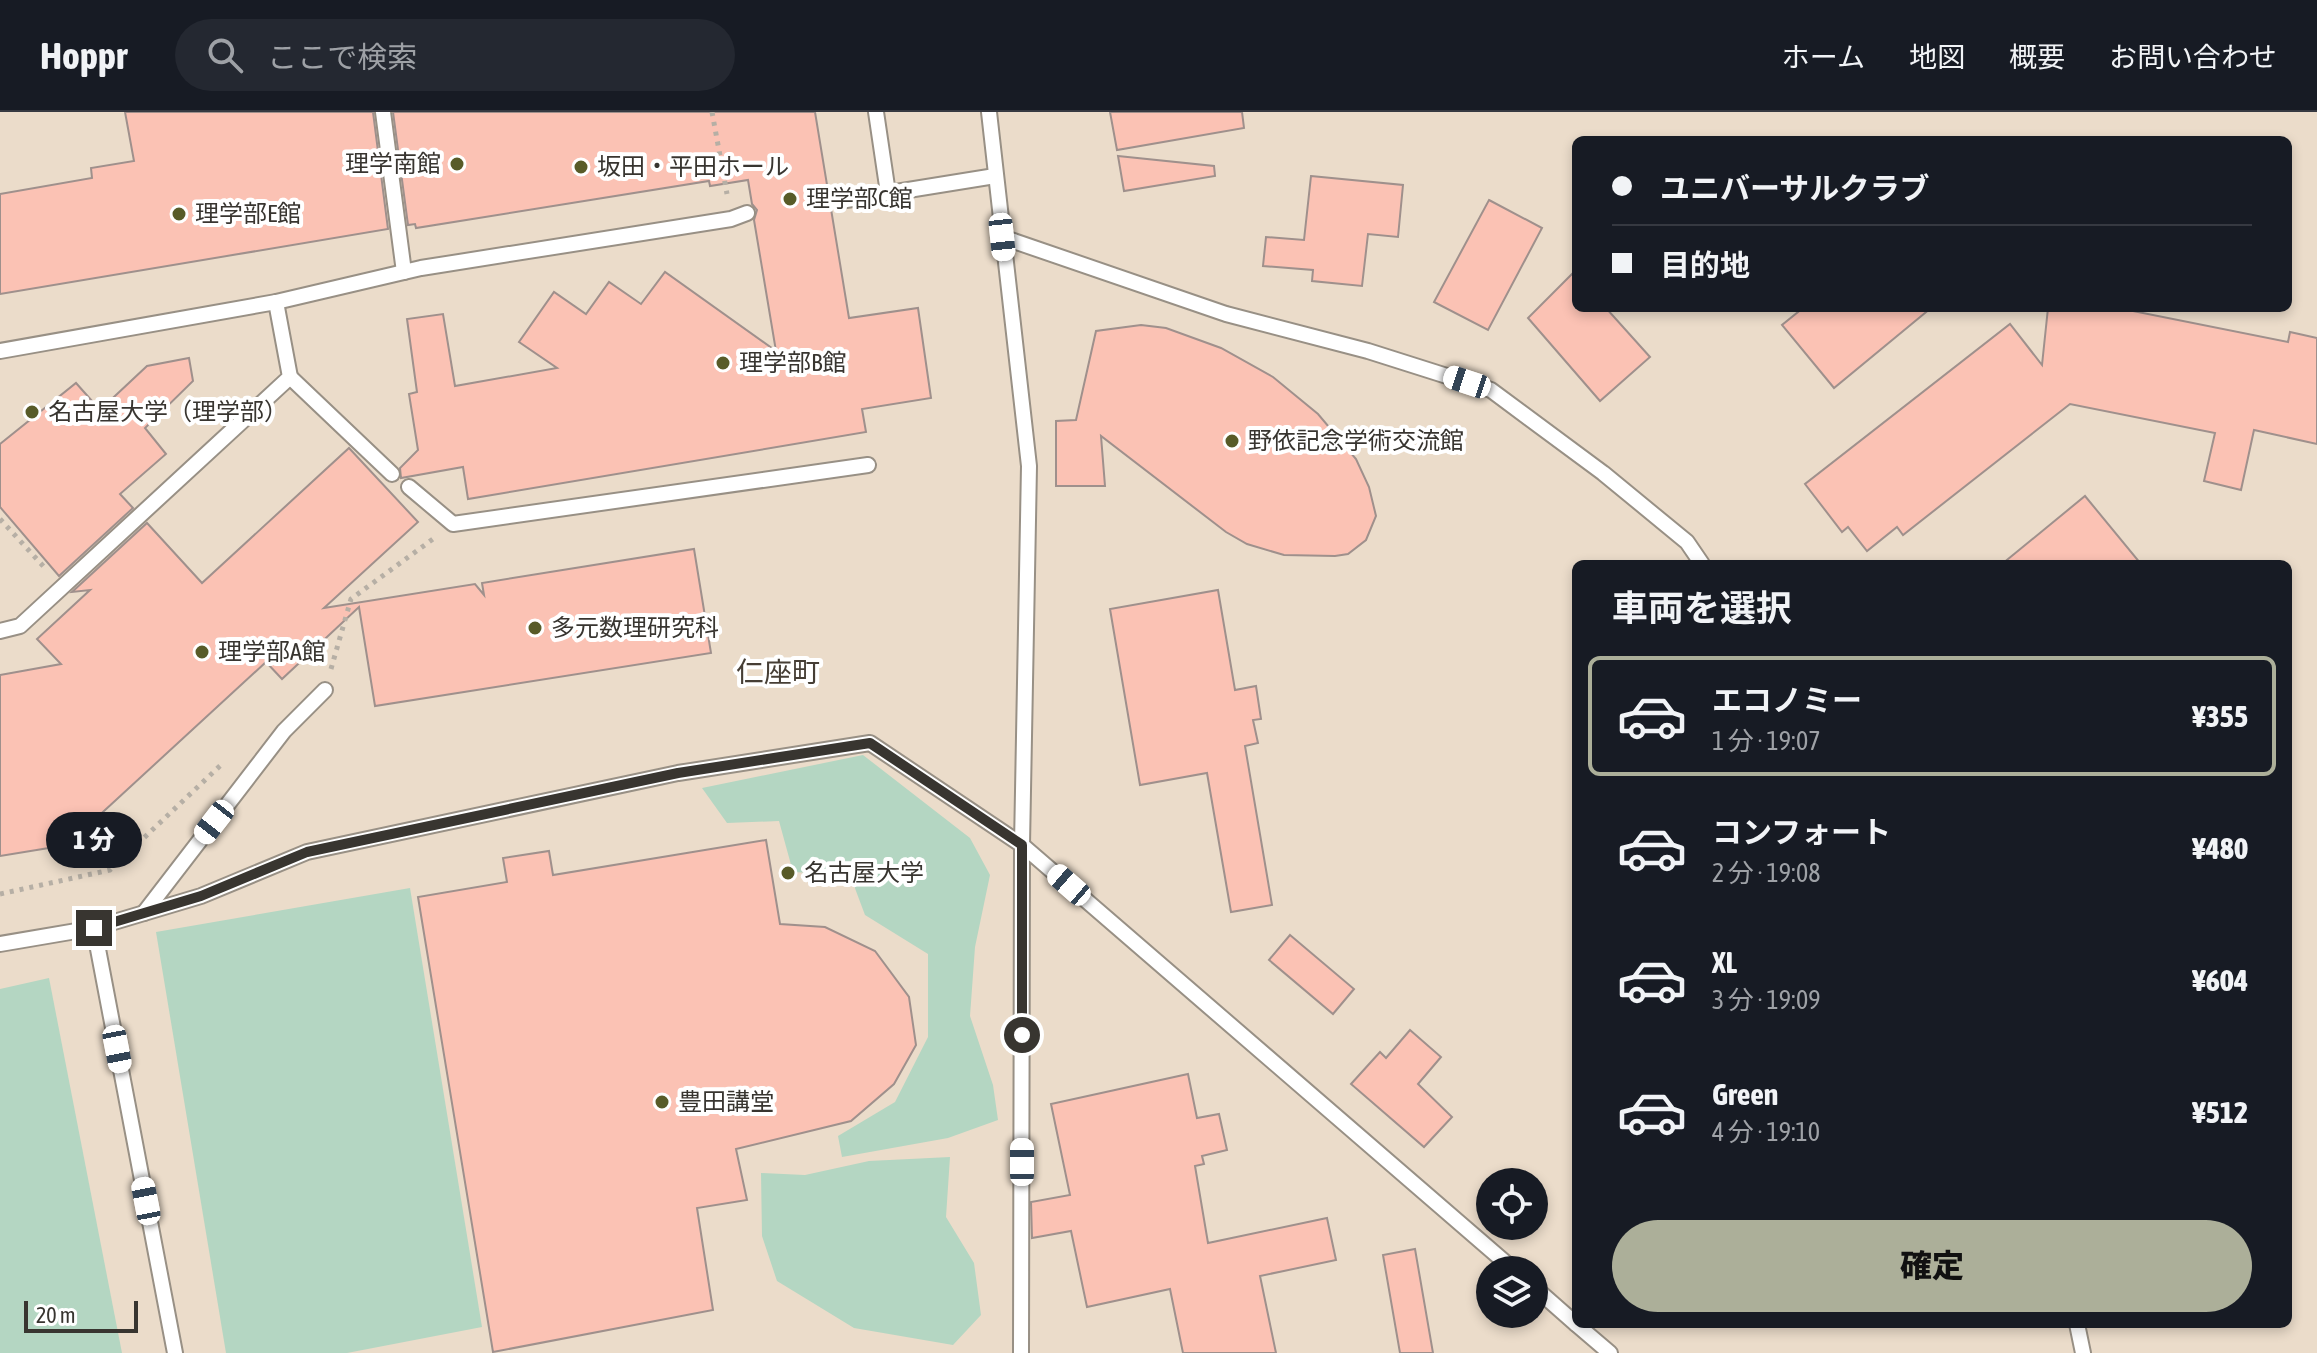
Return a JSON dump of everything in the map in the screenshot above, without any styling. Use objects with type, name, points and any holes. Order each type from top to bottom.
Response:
[{"type":"lane","points":[[383,112],[404,272]]},
{"type":"lane","points":[[876,112],[888,193]]},
{"type":"lane","points":[[989,112],[1029,466],[1022,845],[1021,1353]]},
{"type":"lane","points":[[840,201],[995,176]]},
{"type":"lane","points":[[0,351],[276,302],[404,272],[731,219],[747,213]]},
{"type":"lane","points":[[1002,237],[1226,314],[1368,351],[1491,390],[1615,483],[1687,542],[1699,560]]},
{"type":"lane","points":[[276,302],[290,377],[392,474]]},
{"type":"lane","points":[[0,631],[20,626],[290,377]]},
{"type":"lane","points":[[409,487],[453,524],[868,465]]},
{"type":"lane","points":[[144,913],[284,731],[325,690]]},
{"type":"lane","points":[[0,944],[94,928],[201,896],[307,852],[678,773],[870,743],[1022,845],[1498,1256]]},
{"type":"lane","points":[[94,928],[175,1353]]},
{"type":"lane","points":[[1548,1299],[1572,1320]]},
{"type":"lane","points":[[1581,1328],[1610,1353]]},
{"type":"lane","points":[[2078,1328],[2083,1353]]},
{"type":"path","points":[[712,112],[731,219]]},
{"type":"path","points":[[0,519],[62,587]]},
{"type":"path","points":[[325,690],[351,599],[453,524]]},
{"type":"path","points":[[0,894],[110,870],[225,762]]},
{"type":"shaded area","name":"名古屋大学","points":[[0,112],[2317,112],[2317,1353],[0,1353]]},
{"type":"green space","points":[[863,755],[970,838],[990,875],[975,947],[970,1016],[993,1085],[998,1120],[948,1138],[842,1157],[838,1136],[895,1102],[928,1037],[928,954],[865,915],[850,875],[793,872],[779,821],[727,823],[702,788]]},
{"type":"green space","points":[[410,888],[482,1327],[347,1353],[226,1353],[156,932]]},
{"type":"green space","points":[[49,978],[122,1353],[0,1353],[0,989]]},
{"type":"green space","points":[[950,1157],[946,1217],[974,1263],[981,1315],[953,1345],[854,1328],[777,1281],[762,1236],[761,1173],[805,1175],[869,1161]]},
{"type":"building","name":"理学部E館","points":[[125,112],[373,112],[388,229],[0,294],[0,194],[92,178],[91,168],[134,161]]},
{"type":"building","points":[[393,112],[815,112],[849,318],[918,308],[931,398],[862,409],[866,432],[468,499],[463,467],[401,478],[400,468],[418,450],[409,394],[417,392],[407,319],[443,314],[455,386],[557,368],[519,342],[554,292],[586,314],[609,282],[641,304],[665,272],[776,351],[754,220],[757,210],[752,204],[748,180],[710,186],[709,181],[416,228],[415,224],[408,225]]},
{"type":"building","points":[[1110,112],[1242,112],[1244,128],[1117,150]]},
{"type":"building","points":[[1118,156],[1214,166],[1215,176],[1124,191]]},
{"type":"building","points":[[1311,176],[1403,185],[1398,237],[1368,234],[1362,286],[1312,281],[1313,270],[1263,266],[1266,237],[1304,240]]},
{"type":"building","points":[[1489,200],[1542,228],[1488,330],[1434,302]]},
{"type":"building","points":[[1572,274],[1572,312],[1610,312],[1650,357],[1600,401],[1528,318]]},
{"type":"building","points":[[1798,312],[1926,312],[1834,388],[1782,325]]},
{"type":"building","points":[[2048,312],[2138,312],[2288,342],[2290,332],[2317,338],[2317,444],[2254,430],[2241,490],[2204,481],[2215,433],[2070,404],[1903,535],[1897,527],[1867,551],[1848,527],[1842,532],[1805,484],[2010,324],[2042,365]]},
{"type":"building","name":"野依記念学術交流館","points":[[1141,325],[1166,328],[1221,348],[1273,377],[1318,414],[1356,459],[1369,487],[1376,516],[1366,540],[1348,554],[1335,556],[1284,555],[1247,544],[1226,532],[1101,436],[1105,486],[1056,486],[1056,421],[1076,420],[1096,331]]},
{"type":"building","points":[[189,358],[193,381],[145,428],[166,454],[120,494],[133,508],[59,576],[0,507],[0,444],[76,383],[100,410],[147,366]]},
{"type":"building","points":[[349,448],[418,522],[324,608],[475,584],[484,595],[482,583],[694,549],[711,653],[375,706],[359,607],[282,679],[266,662],[67,845],[0,856],[0,675],[61,664],[37,639],[90,590],[72,592],[147,523],[202,583]]},
{"type":"building","points":[[2085,496],[2138,560],[2007,560]]},
{"type":"building","points":[[1218,590],[1235,690],[1256,686],[1261,719],[1253,720],[1258,743],[1245,746],[1272,905],[1231,912],[1207,773],[1140,785],[1110,609]]},
{"type":"building","name":"豊田講堂","points":[[766,840],[780,924],[825,927],[875,951],[909,997],[916,1045],[894,1084],[851,1121],[736,1149],[747,1200],[697,1208],[713,1310],[493,1352],[418,897],[507,882],[503,858],[549,851],[553,875]]},
{"type":"building","points":[[1290,935],[1354,989],[1333,1014],[1269,960]]},
{"type":"building","points":[[1410,1030],[1441,1057],[1418,1084],[1452,1117],[1424,1147],[1351,1084],[1380,1052],[1386,1058]]},
{"type":"building","points":[[1188,1074],[1197,1118],[1219,1114],[1227,1150],[1202,1156],[1204,1164],[1195,1166],[1208,1243],[1327,1218],[1336,1260],[1260,1276],[1276,1353],[1183,1353],[1170,1289],[1087,1307],[1071,1231],[1032,1238],[1031,1202],[1070,1195],[1051,1104]]},
{"type":"building","points":[[1415,1249],[1433,1353],[1400,1353],[1383,1255]]},
{"type":"place","name":"理学南館","points":[[457,164]]},
{"type":"place","name":"坂田・平田ホール","points":[[581,167]]},
{"type":"place","name":"理学部C館","points":[[790,199]]},
{"type":"place","name":"理学部E館","points":[[179,214]]},
{"type":"place","name":"理学部B館","points":[[723,363]]},
{"type":"place","name":"名古屋大学（理学部）","points":[[32,412]]},
{"type":"place","name":"野依記念学術交流館","points":[[1232,441]]},
{"type":"place","name":"多元数理研究科","points":[[535,628]]},
{"type":"place","name":"理学部A館","points":[[202,652]]},
{"type":"place","name":"名古屋大学","points":[[788,873]]},
{"type":"place","name":"豊田講堂","points":[[662,1102]]},
{"type":"district","name":"仁座町","points":[[778,672]]},
{"type":"route","points":[[94,928],[201,896],[307,852],[678,773],[870,743],[1022,845],[1022,1035]]}]
